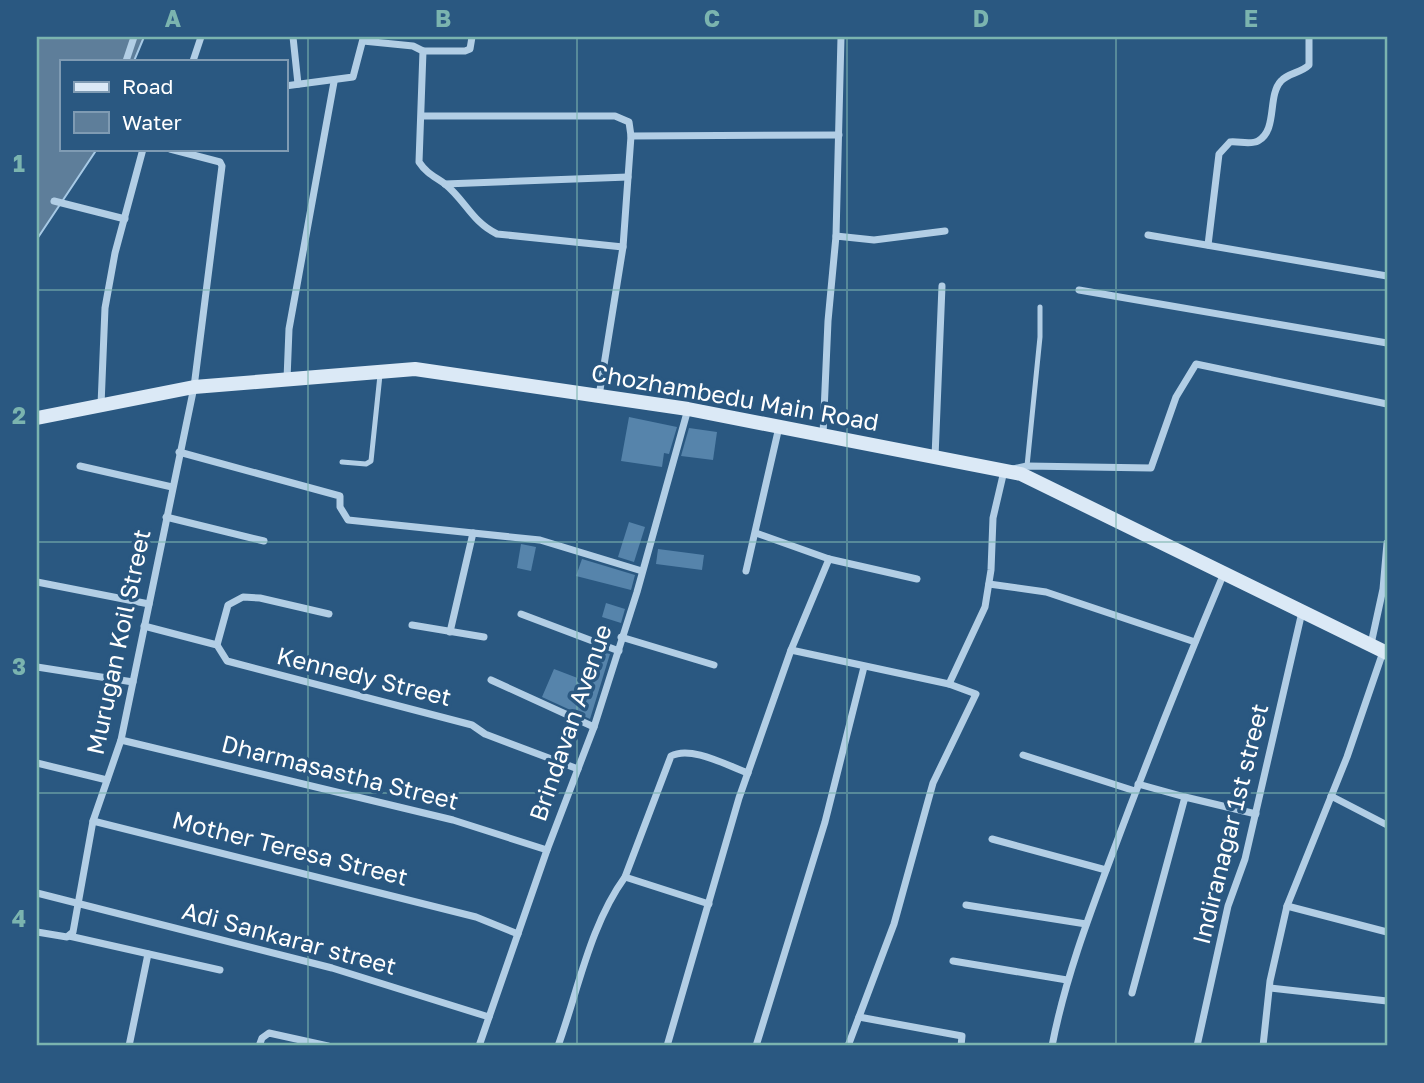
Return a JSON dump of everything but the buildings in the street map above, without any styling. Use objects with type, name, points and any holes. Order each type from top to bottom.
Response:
[{"type":"street","points":[[126,60],[134,37]]},
{"type":"street","points":[[193,60],[201,37]]},
{"type":"street","points":[[292,37],[298,84]]},
{"type":"street","points":[[287,86],[334,82],[353,77],[363,39],[413,46],[423,51],[465,51],[470,49],[472,37]]},
{"type":"street","points":[[822,435],[836,236],[841,37]]},
{"type":"street","points":[[1208,245],[1219,154],[1230,142],[1258,141],[1268,127],[1276,88],[1282,78],[1306,69],[1310,60],[1308,37]]},
{"type":"street","points":[[423,51],[419,162],[427,174],[445,184],[482,228],[497,234],[622,247]]},
{"type":"street","points":[[288,379],[289,329],[334,82]]},
{"type":"street","points":[[422,116],[615,116],[629,122],[631,136],[622,247],[599,396]]},
{"type":"street","points":[[631,136],[839,135]]},
{"type":"street","points":[[102,405],[105,308],[115,253],[143,150]]},
{"type":"street","name":"Murugan Koil Street","points":[[69,936],[73,932],[93,821],[121,740],[194,387],[222,166],[219,162],[174,150]]},
{"type":"street","points":[[445,184],[628,177]]},
{"type":"street","points":[[54,201],[125,219]]},
{"type":"street","points":[[836,236],[874,240],[946,231]]},
{"type":"street","points":[[1148,235],[1387,276]]},
{"type":"street","points":[[935,457],[942,286]]},
{"type":"street","points":[[1079,290],[1387,343]]},
{"type":"street","points":[[949,684],[985,607],[993,518],[1004,471],[1027,466],[1151,468],[1176,397],[1196,364],[1387,404]]},
{"type":"street","name":"Chozhambedu Main Road","points":[[37,418],[194,387],[415,369],[688,409],[1021,474],[1380,650]]},
{"type":"street","name":"Brindavan Avenue","points":[[479,1046],[547,850],[594,727],[619,650],[688,409]]},
{"type":"street","points":[[746,571],[779,427]]},
{"type":"street","points":[[179,452],[340,496],[340,507],[348,520],[540,540],[642,571]]},
{"type":"street","points":[[80,466],[172,487]]},
{"type":"street","points":[[166,517],[264,541]]},
{"type":"street","points":[[450,632],[473,533]]},
{"type":"street","points":[[756,533],[829,559],[917,579]]},
{"type":"street","points":[[1263,1046],[1270,988],[1287,906],[1331,796],[1380,650],[1387,542]]},
{"type":"street","points":[[667,1046],[748,773],[791,650],[829,559]]},
{"type":"street","points":[[1052,1046],[1067,980],[1086,923],[1224,573]]},
{"type":"street","points":[[37,582],[149,604]]},
{"type":"street","points":[[989,584],[1046,592],[1195,642]]},
{"type":"street","points":[[218,645],[228,605],[243,597],[261,598],[329,614]]},
{"type":"street","name":"Indiranagar 1st street","points":[[1197,1046],[1228,906],[1245,859],[1256,814],[1302,611]]},
{"type":"street","points":[[521,614],[619,650]]},
{"type":"street","points":[[412,625],[484,637]]},
{"type":"street","name":"Kennedy Street","points":[[144,626],[218,645],[227,661],[472,725],[485,734],[578,769]]},
{"type":"street","points":[[621,637],[714,665]]},
{"type":"street","points":[[791,650],[949,684],[976,694],[933,783],[894,923],[848,1046]]},
{"type":"street","points":[[37,667],[133,682]]},
{"type":"street","points":[[756,1046],[825,822],[864,667]]},
{"type":"street","points":[[491,680],[594,727]]},
{"type":"street","name":"Dharmasastha Street","points":[[121,740],[453,820],[547,850]]},
{"type":"street","points":[[558,1046],[612,895],[625,877],[671,756],[683,752],[748,773]]},
{"type":"street","points":[[1023,755],[1137,788],[1256,814]]},
{"type":"street","points":[[37,763],[107,780]]},
{"type":"street","points":[[1331,796],[1387,825]]},
{"type":"street","points":[[1132,993],[1185,797]]},
{"type":"street","name":"Mother Teresa Street","points":[[93,821],[476,917],[518,934]]},
{"type":"street","points":[[992,839],[1106,870]]},
{"type":"street","points":[[625,877],[709,904]]},
{"type":"street","name":"Adi Sankarar street","points":[[37,893],[332,968],[489,1017]]},
{"type":"street","points":[[966,905],[1086,923]]},
{"type":"street","points":[[1287,906],[1387,932]]},
{"type":"street","points":[[37,932],[69,936],[220,970]]},
{"type":"street","points":[[129,1046],[148,954]]},
{"type":"street","points":[[953,961],[1067,980]]},
{"type":"street","points":[[1270,988],[1387,1002]]},
{"type":"street","points":[[859,1017],[962,1036],[961,1046]]},
{"type":"street","points":[[259,1046],[264,1035],[270,1033],[328,1046]]},
{"type":"lane","points":[[1027,466],[1040,337],[1040,307]]},
{"type":"lane","points":[[342,462],[366,464],[371,461],[380,372]]},
{"type":"water","points":[[38,37],[144,37],[134,60],[60,60],[60,150],[96,150],[37,239]]}]
